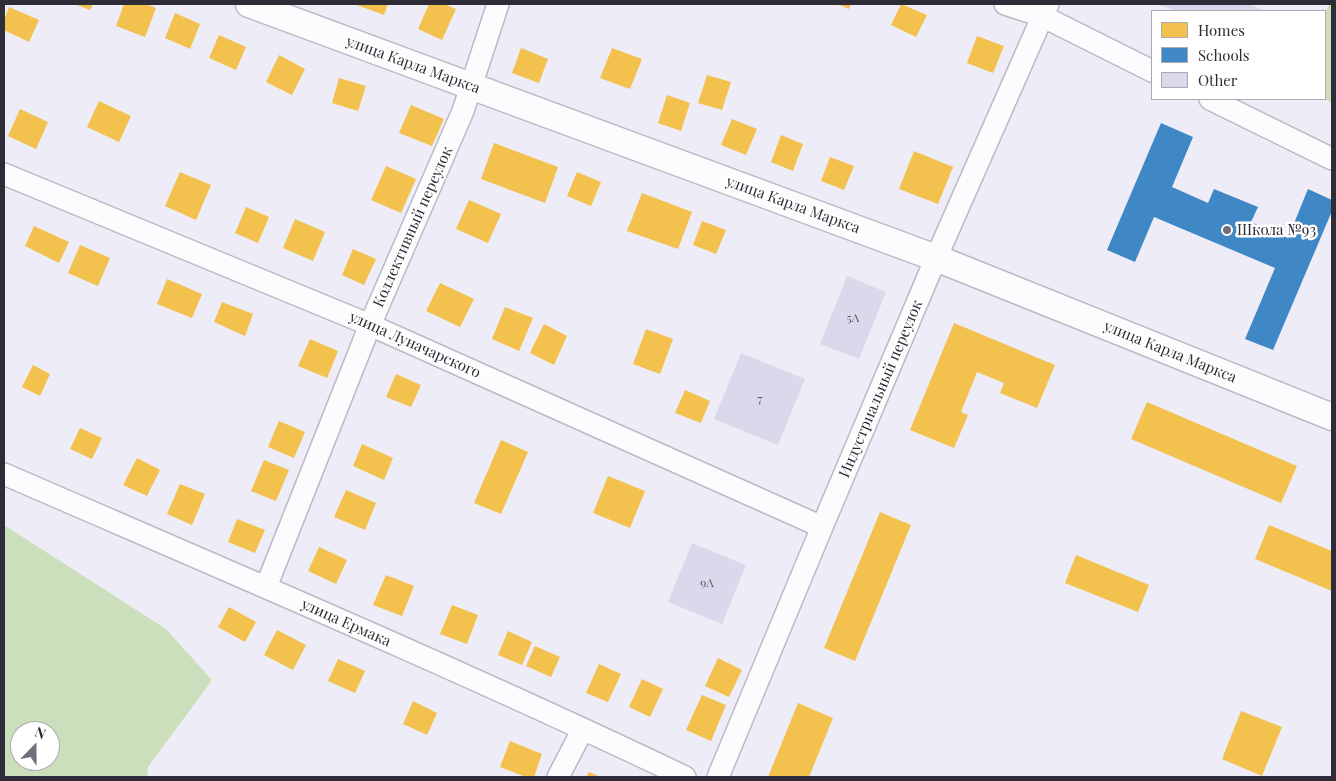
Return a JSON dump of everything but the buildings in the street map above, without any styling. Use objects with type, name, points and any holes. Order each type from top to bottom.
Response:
[{"type":"main road","name":"улица Карла Маркса","points":[[249,4],[936,258],[1332,418]]},
{"type":"street","name":"Коллективный переулок","points":[[266,587],[370,325],[463,111],[498,4]]},
{"type":"street","points":[[1005,4],[1045,10],[1151,69]]},
{"type":"street","name":"Индустриальный переулок","points":[[718,777],[936,258],[1045,10]]},
{"type":"street","points":[[1212,100],[1332,159]]},
{"type":"street","name":"улица Луначарского","points":[[4,174],[370,325],[822,527]]},
{"type":"street","name":"улица Ермака","points":[[4,474],[266,587],[583,729],[685,777]]},
{"type":"street","points":[[558,777],[583,729]]},
{"type":"green space","points":[[1329,4],[1332,4],[1332,103],[1326,100],[1326,12]]},
{"type":"green space","points":[[4,525],[166,629],[212,680],[148,767],[147,777],[4,777]]},
{"type":"place","name":"Школа №93","points":[[1227,230]]}]
